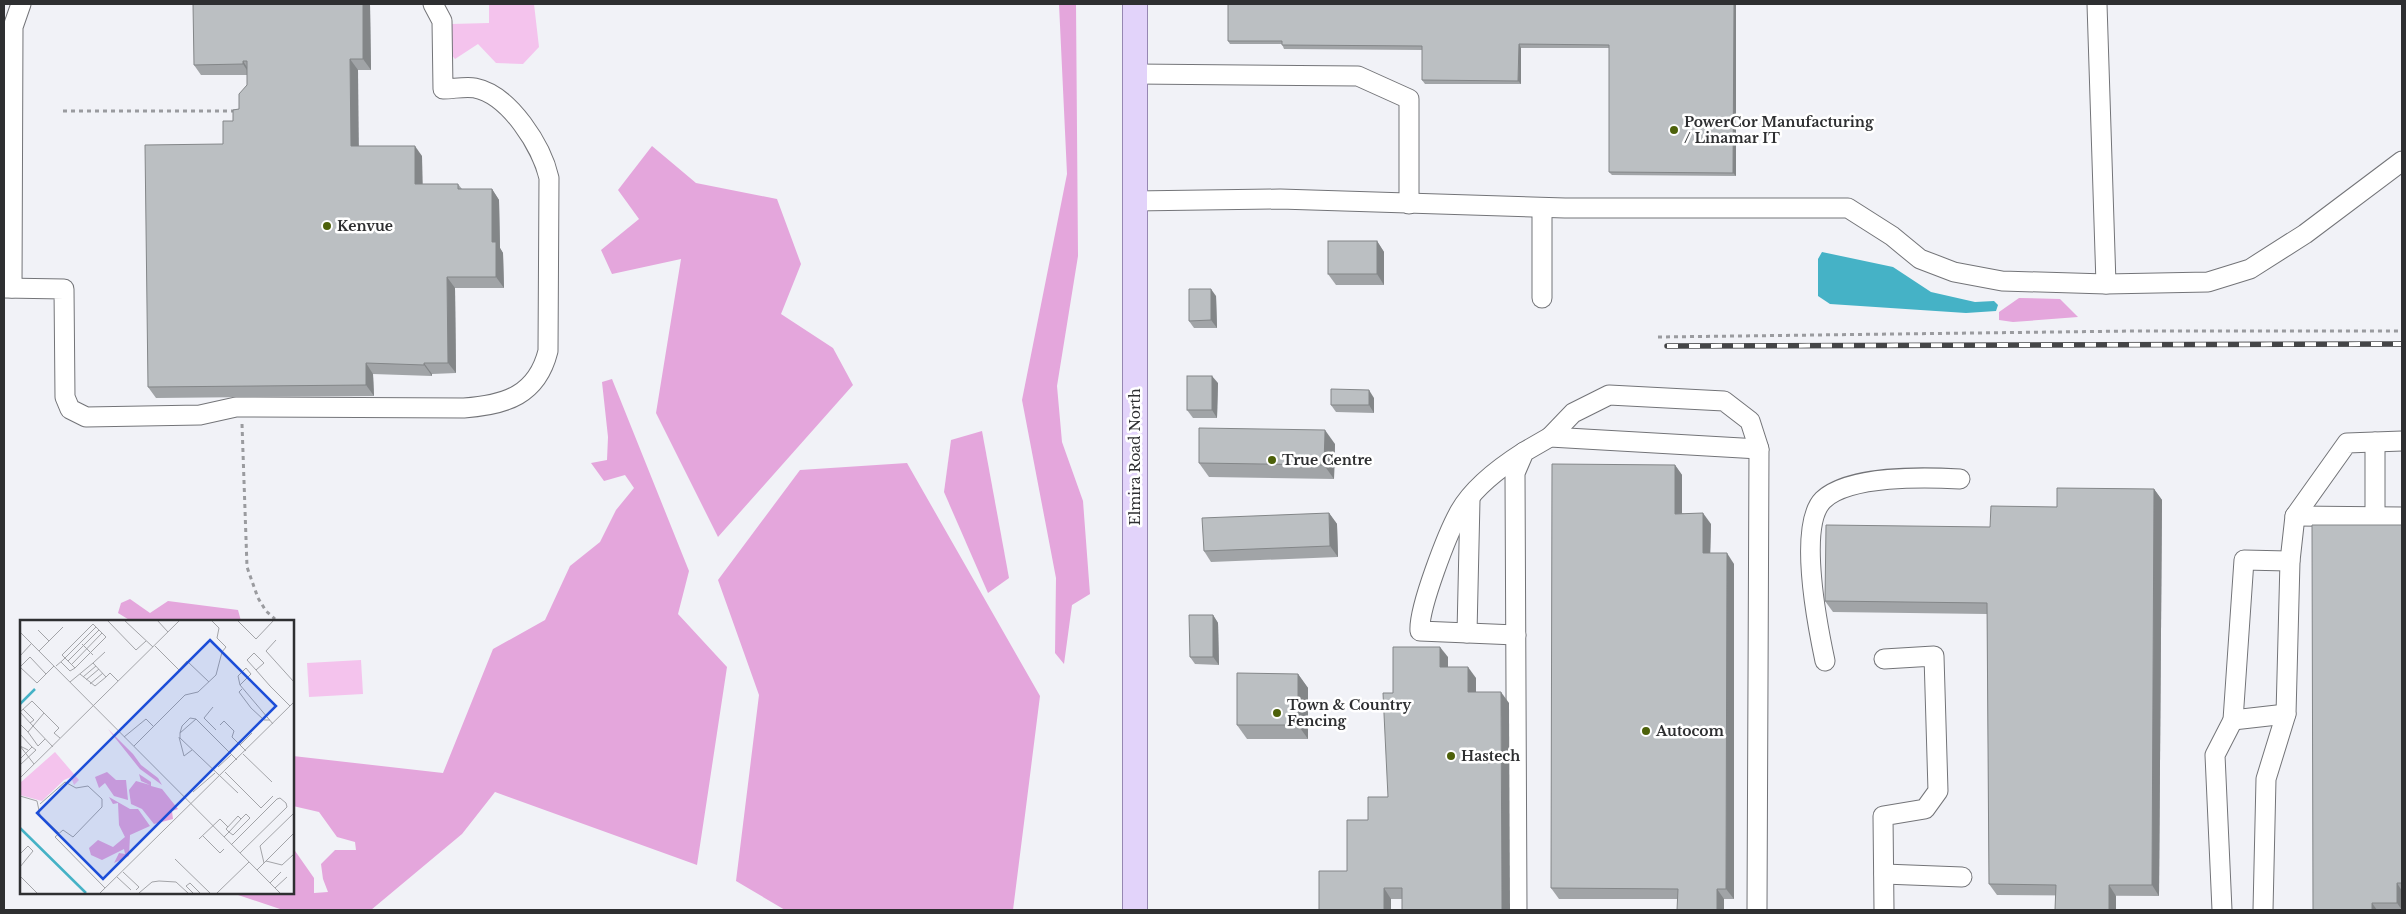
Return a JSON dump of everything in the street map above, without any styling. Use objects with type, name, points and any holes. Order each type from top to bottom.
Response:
[{"type":"main road","name":"Elmira Road North","points":[[1135,4],[1135,910]]},
{"type":"lane","points":[[22,4],[13,27],[8,288],[64,289],[65,397],[70,409],[86,417],[200,415],[242,408],[489,406],[516,396],[537,378],[544,367],[548,341],[549,178],[545,161],[537,145],[524,127],[493,96],[475,88],[444,89],[442,21],[433,4]]},
{"type":"lane","points":[[2098,4],[2106,284]]},
{"type":"lane","points":[[1135,74],[1358,76],[1409,99],[1409,204]]},
{"type":"lane","points":[[1134,201],[1280,199],[1542,208],[1848,208],[1892,236],[1920,259],[1954,272],[2002,281],[2106,284],[2208,282],[2250,269],[2305,234],[2402,161]]},
{"type":"lane","points":[[1542,208],[1542,298]]},
{"type":"lane","points":[[1516,635],[1420,631],[1419,622],[1433,576],[1456,519],[1460,511],[1496,470],[1550,437],[1573,413],[1609,395],[1724,401],[1750,420],[1759,449],[1757,910]]},
{"type":"lane","points":[[1550,437],[1759,449]]},
{"type":"lane","points":[[2264,910],[2266,779],[2286,714],[2290,561],[2295,516],[2347,443],[2402,441]]},
{"type":"lane","points":[[2375,442],[2375,517]]},
{"type":"lane","points":[[1518,910],[1515,473],[1524,452]]},
{"type":"lane","points":[[1825,661],[1814,612],[1810,528],[1822,501],[1846,487],[1916,476],[1960,479]]},
{"type":"lane","points":[[1467,633],[1470,500]]},
{"type":"lane","points":[[2295,516],[2402,517]]},
{"type":"lane","points":[[2222,910],[2215,756],[2233,720],[2244,560],[2290,561]]},
{"type":"lane","points":[[1884,659],[1934,656],[1938,791],[1925,809],[1884,816],[1884,910]]},
{"type":"lane","points":[[2233,720],[2286,714]]},
{"type":"lane","points":[[1884,874],[1962,877]]},
{"type":"path","points":[[63,112],[237,111]]},
{"type":"path","points":[[1658,337],[2132,331],[2402,331]]},
{"type":"path","points":[[242,408],[246,568],[258,598],[266,611],[275,619]]},
{"type":"shaded area","points":[[489,4],[534,4],[539,47],[523,64],[496,63],[478,44],[455,59],[451,54],[451,24],[489,23]]},
{"type":"shaded area","points":[[1059,4],[1076,4],[1078,256],[1057,386],[1062,442],[1083,501],[1090,594],[1072,605],[1064,664],[1055,653],[1056,578],[1022,400],[1067,174]]},
{"type":"shaded area","points":[[652,146],[696,183],[777,199],[801,264],[781,314],[833,348],[853,385],[718,537],[656,413],[681,259],[612,274],[601,250],[639,219],[618,190]]},
{"type":"shaded area","points":[[2019,298],[2060,299],[2078,317],[2013,322],[1999,320],[1999,312]]},
{"type":"shaded area","points":[[612,379],[689,571],[678,614],[727,667],[697,865],[495,792],[462,834],[371,910],[283,910],[235,894],[294,894],[294,849],[314,878],[314,893],[328,892],[323,879],[321,864],[335,850],[356,850],[355,842],[337,837],[319,812],[294,806],[294,756],[443,773],[493,649],[545,620],[570,566],[600,542],[616,510],[634,488],[625,475],[604,481],[591,463],[607,460],[608,437],[602,382]]},
{"type":"shaded area","points":[[982,431],[1009,578],[988,593],[944,492],[951,440]]},
{"type":"shaded area","points":[[907,463],[1040,696],[1013,910],[785,910],[736,881],[759,695],[718,580],[800,470]]},
{"type":"shaded area","points":[[130,599],[150,613],[168,601],[238,610],[241,620],[129,620],[118,613],[121,603]]},
{"type":"shaded area","points":[[361,660],[363,694],[309,697],[307,663]]},
{"type":"water","points":[[1822,252],[1893,267],[1931,292],[1975,302],[1994,301],[1998,305],[1996,311],[1966,313],[1830,304],[1818,296],[1818,259]]},
{"type":"building","name":"Kenvue","points":[[193,4],[363,4],[363,59],[350,59],[351,146],[415,146],[415,184],[458,184],[458,189],[492,189],[492,242],[496,242],[496,277],[447,277],[448,363],[424,363],[424,365],[366,363],[366,385],[148,387],[145,145],[223,144],[223,121],[233,121],[233,110],[239,109],[239,94],[247,85],[247,61],[243,61],[243,64],[194,65]]},
{"type":"building","name":"PowerCor Manufacturing / Linamar IT","points":[[1228,4],[1734,4],[1733,173],[1609,172],[1609,45],[1519,44],[1518,81],[1422,80],[1422,46],[1282,45],[1282,41],[1228,41]]},
{"type":"building","points":[[1328,241],[1377,241],[1377,274],[1328,274]]},
{"type":"building","points":[[1189,289],[1211,289],[1211,320],[1189,321]]},
{"type":"building","points":[[1187,376],[1212,376],[1212,410],[1187,410]]},
{"type":"building","points":[[1331,389],[1369,390],[1369,405],[1331,405]]},
{"type":"building","points":[[1199,428],[1325,430],[1324,465],[1199,463]]},
{"type":"building","name":"Autocom","points":[[1552,464],[1675,465],[1675,514],[1703,513],[1703,553],[1727,553],[1726,889],[1717,889],[1717,910],[1677,910],[1678,889],[1551,888]]},
{"type":"building","points":[[2057,488],[2154,489],[2152,885],[2109,885],[2109,910],[2055,910],[2056,885],[1989,884],[1987,603],[1825,601],[1826,525],[1990,527],[1991,506],[2057,507]]},
{"type":"building","points":[[1329,513],[1330,546],[1204,551],[1202,518]]},
{"type":"building","points":[[2312,525],[2402,525],[2402,883],[2397,883],[2397,903],[2372,903],[2372,910],[2313,910]]},
{"type":"building","points":[[1189,615],[1213,615],[1213,657],[1190,657]]},
{"type":"building","name":"Hastech","points":[[1393,647],[1440,647],[1440,667],[1468,667],[1468,692],[1501,692],[1502,910],[1402,910],[1402,888],[1384,888],[1384,910],[1319,910],[1319,871],[1347,871],[1347,820],[1368,820],[1368,797],[1388,797],[1383,693],[1393,693]]},
{"type":"building","name":"Town & Country Fencing","points":[[1237,673],[1298,674],[1298,725],[1237,725]]},
{"type":"railway","points":[[1667,346],[2402,344]]},
{"type":"place","name":"PowerCor Manufacturing / Linamar IT","points":[[1674,130]]},
{"type":"place","name":"Kenvue","points":[[327,226]]},
{"type":"place","name":"True Centre","points":[[1272,460]]},
{"type":"place","name":"Town & Country Fencing","points":[[1277,713]]},
{"type":"place","name":"Autocom","points":[[1646,731]]},
{"type":"place","name":"Hastech","points":[[1451,756]]}]
